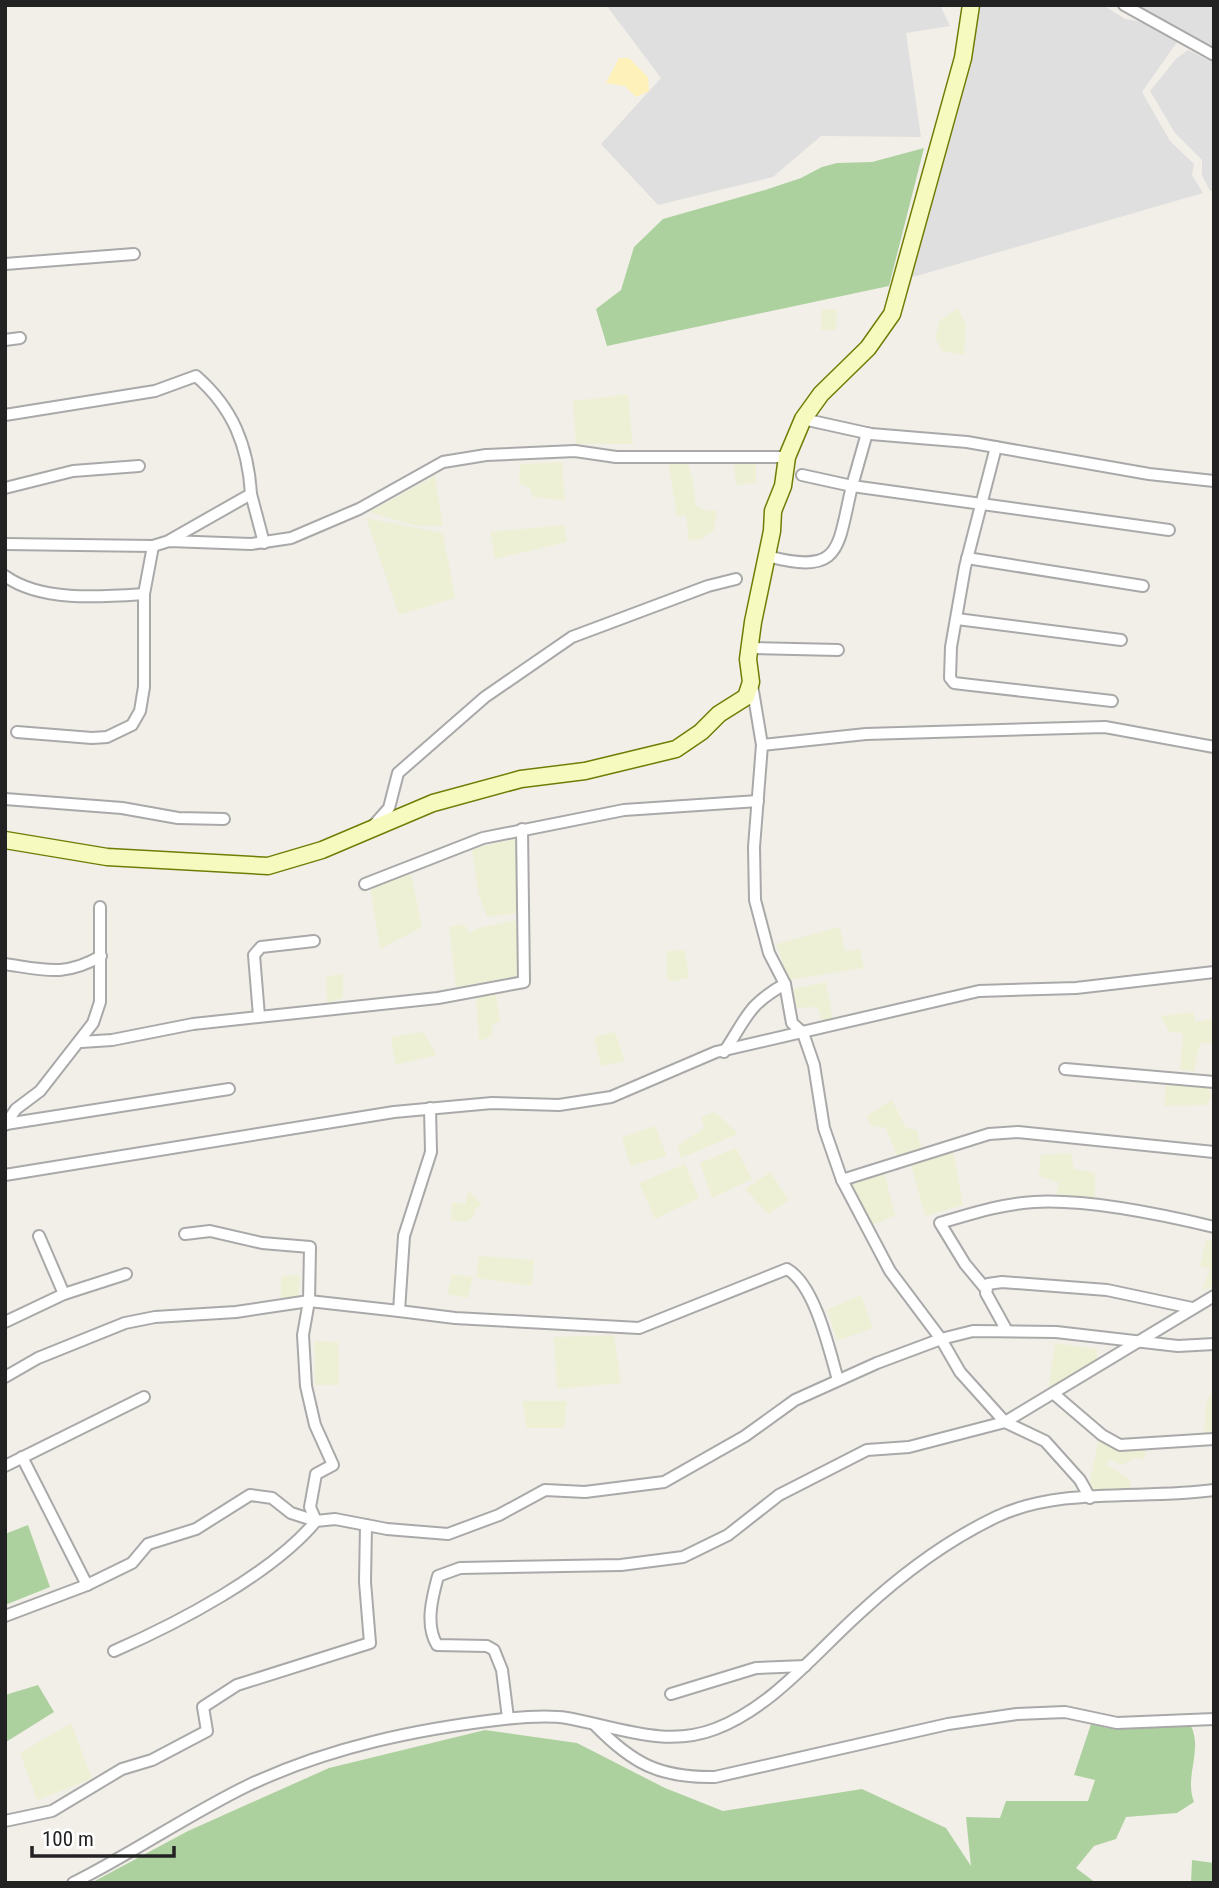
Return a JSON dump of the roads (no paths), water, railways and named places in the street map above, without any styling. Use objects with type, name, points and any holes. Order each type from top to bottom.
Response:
[{"type":"main road","points":[[5,839],[107,857],[268,866],[294,860],[424,806],[497,786],[586,771],[676,749],[701,732],[719,714],[746,697],[751,682],[750,648],[773,511],[783,486],[788,457],[803,419],[821,394],[868,348],[892,314],[963,58],[971,5]]},
{"type":"street","points":[[1125,5],[1214,55]]},
{"type":"street","points":[[5,264],[134,254]]},
{"type":"street","points":[[5,340],[20,338]]},
{"type":"street","points":[[5,415],[155,390],[197,376],[213,390],[236,424],[264,543]]},
{"type":"street","points":[[803,419],[867,433],[996,447],[1149,474],[1214,481]]},
{"type":"street","points":[[766,556],[816,563],[830,557],[838,547],[867,433]]},
{"type":"street","points":[[996,447],[967,558],[949,670],[954,683],[1112,701]]},
{"type":"street","points":[[169,541],[264,543],[291,538],[359,509],[443,462],[486,455],[575,451],[616,457],[788,457]]},
{"type":"street","points":[[5,488],[73,471],[139,466]]},
{"type":"street","points":[[802,475],[852,486],[1169,530]]},
{"type":"street","points":[[5,544],[153,546],[169,541],[251,494]]},
{"type":"street","points":[[17,732],[92,738],[107,737],[132,725],[140,711],[144,687],[144,594],[153,546]]},
{"type":"street","points":[[967,558],[1143,586]]},
{"type":"street","points":[[5,576],[20,587],[42,592],[144,594]]},
{"type":"street","points":[[369,830],[389,808],[398,773],[485,697],[572,637],[708,586],[736,579]]},
{"type":"street","points":[[957,619],[1121,640]]},
{"type":"street","points":[[750,648],[838,650]]},
{"type":"street","points":[[751,682],[762,745],[752,878],[755,900],[769,953],[786,984],[792,1023],[803,1033],[814,1065],[824,1128],[842,1180],[890,1271],[941,1339],[960,1372],[1005,1422],[1045,1441],[1080,1480],[1090,1498]]},
{"type":"street","points":[[762,745],[866,734],[1105,727],[1161,735],[1214,747]]},
{"type":"street","points":[[5,799],[122,808],[178,818],[224,819]]},
{"type":"street","points":[[365,884],[483,838],[522,829],[624,810],[758,801]]},
{"type":"street","points":[[80,1042],[112,1040],[193,1024],[438,998],[524,982],[522,829]]},
{"type":"street","points":[[6,1124],[16,1109],[40,1091],[93,1023],[100,1002],[100,907]]},
{"type":"street","points":[[259,1016],[254,955],[261,947],[314,940]]},
{"type":"street","points":[[5,964],[62,972],[81,968],[102,956]]},
{"type":"street","points":[[5,1175],[294,1127],[430,1108],[492,1103],[559,1105],[611,1097],[716,1052],[979,991],[1076,988],[1214,972]]},
{"type":"street","points":[[724,1052],[744,1014],[756,1002],[786,984]]},
{"type":"street","points":[[1065,1069],[1214,1082]]},
{"type":"street","points":[[6,1124],[229,1088]]},
{"type":"street","points":[[399,1311],[404,1236],[431,1152],[430,1108]]},
{"type":"street","points":[[842,1180],[989,1134],[1009,1133],[1214,1152]]},
{"type":"street","points":[[1007,1331],[985,1288],[965,1264],[940,1223],[993,1207],[1036,1202],[1171,1217],[1214,1227]]},
{"type":"street","points":[[185,1234],[210,1231],[262,1243],[310,1247],[309,1301],[303,1335],[306,1386],[315,1425],[333,1465],[316,1474],[310,1507],[316,1521]]},
{"type":"street","points":[[39,1236],[64,1294]]},
{"type":"street","points":[[5,1376],[38,1359],[125,1323],[309,1301],[455,1318],[639,1328],[787,1269],[798,1275],[820,1321],[838,1380]]},
{"type":"street","points":[[5,1322],[64,1294],[126,1273]]},
{"type":"street","points":[[985,1288],[988,1284],[1002,1282],[1107,1290],[1192,1308]]},
{"type":"street","points":[[508,1718],[502,1670],[494,1650],[487,1646],[438,1645],[431,1635],[432,1601],[438,1576],[460,1567],[621,1565],[683,1557],[728,1535],[779,1495],[867,1450],[930,1443],[1005,1422],[1214,1296]]},
{"type":"street","points":[[5,1616],[132,1563],[148,1544],[196,1529],[250,1495],[272,1498],[291,1513],[316,1521],[335,1519],[448,1534],[499,1515],[545,1490],[585,1492],[664,1482],[745,1436],[795,1400],[941,1339],[973,1331],[1055,1332],[1178,1346],[1214,1344]]},
{"type":"street","points":[[1054,1394],[1102,1435],[1120,1445],[1214,1439]]},
{"type":"street","points":[[5,1466],[144,1396]]},
{"type":"street","points":[[22,1457],[87,1584]]},
{"type":"street","points":[[73,1883],[251,1785],[307,1762],[397,1734],[508,1718],[564,1717],[659,1738],[693,1736],[717,1728],[747,1712],[805,1666],[865,1608],[947,1545],[999,1516],[1069,1499],[1214,1490]]},
{"type":"street","points":[[114,1651],[160,1631],[247,1578],[299,1541],[316,1521]]},
{"type":"street","points":[[5,1821],[52,1811],[122,1769],[152,1760],[207,1731],[204,1707],[237,1685],[370,1643],[365,1582],[366,1525]]},
{"type":"street","points":[[670,1694],[756,1668],[805,1666]]},
{"type":"street","points":[[595,1725],[620,1751],[640,1764],[684,1778],[715,1777],[948,1724],[1037,1712],[1065,1712],[1117,1723],[1214,1719]]}]
